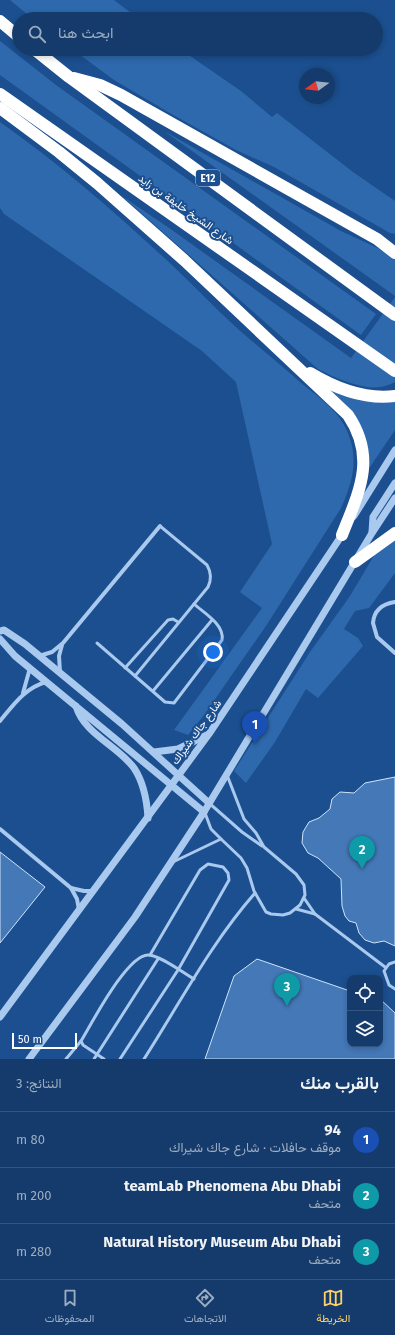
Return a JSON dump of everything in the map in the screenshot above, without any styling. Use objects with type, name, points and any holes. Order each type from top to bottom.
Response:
[{"type":"highway","points":[[0,21],[12,31]]},
{"type":"highway","name":"E12","points":[[43,56],[69,77],[395,315]]},
{"type":"highway","points":[[69,77],[90,81],[111,89],[377,240],[395,253]]},
{"type":"highway","name":"شارع الشيخ خليفة بن زايد","points":[[0,94],[395,371]]},
{"type":"highway","points":[[0,108],[59,152],[97,183],[297,365],[341,408],[353,423],[361,441],[364,462],[362,482],[342,535]]},
{"type":"highway","points":[[377,240],[395,243]]},
{"type":"highway","points":[[297,365],[323,380],[348,391],[373,396],[395,396]]},
{"type":"highway","points":[[355,562],[395,533]]},
{"type":"street","name":"شارع جاك شيراك","points":[[0,1017],[209,734],[342,535],[395,450]]},
{"type":"street","points":[[372,532],[373,517],[395,483]]},
{"type":"street","points":[[29,1059],[135,917],[204,812],[372,532],[395,498]]},
{"type":"street","points":[[39,656],[52,652],[63,643],[160,526]]},
{"type":"street","points":[[395,602],[386,604],[378,610],[373,623],[377,637],[395,653]]},
{"type":"street","points":[[0,631],[6,631],[61,674],[154,752],[209,803]]},
{"type":"street","points":[[0,639],[15,656],[204,812]]},
{"type":"street","points":[[61,674],[59,656],[63,643]]},
{"type":"street","points":[[22,695],[30,668]]},
{"type":"street","points":[[0,721],[22,695],[31,688],[46,681]]},
{"type":"street","points":[[76,706],[86,725],[128,762],[136,772],[146,799],[148,818]]},
{"type":"street","points":[[154,752],[178,749],[209,734]]},
{"type":"street","points":[[0,829],[71,888],[77,899],[79,910]]},
{"type":"street","points":[[71,888],[84,891],[93,891]]},
{"type":"lane","points":[[135,676],[210,583],[211,576],[209,568],[160,526]]},
{"type":"lane","points":[[97,644],[167,703],[174,703],[178,700],[221,644],[223,637],[222,630],[194,604]]},
{"type":"lane","points":[[126,668],[166,621],[172,619],[178,622]]},
{"type":"lane","points":[[153,691],[212,620]]},
{"type":"lane","points":[[226,774],[244,819],[256,833],[264,847]]},
{"type":"lane","points":[[204,812],[211,829],[241,858],[247,868],[261,906],[266,912],[283,915],[296,909],[304,898],[306,891],[301,880],[264,847],[242,832],[209,803]]},
{"type":"lane","points":[[170,864],[221,839]]},
{"type":"lane","points":[[120,1059],[178,970],[228,880],[228,873],[223,867],[208,864],[200,870],[150,955]]},
{"type":"lane","points":[[144,1059],[239,911],[255,892]]},
{"type":"lane","points":[[304,898],[315,914],[385,967]]},
{"type":"lane","points":[[296,909],[315,914]]},
{"type":"lane","points":[[66,1059],[81,1041],[118,980],[139,957],[150,955],[194,979]]},
{"type":"lane","points":[[94,1059],[158,959]]},
{"type":"lane","points":[[385,967],[395,962]]},
{"type":"lane","points":[[385,967],[385,977],[389,985],[395,989]]},
{"type":"lane","points":[[81,1041],[83,1045],[104,1059]]},
{"type":"shaded area","points":[[10,0],[114,0],[130,12],[25,12]]},
{"type":"shaded area","points":[[0,41],[12,50],[12,56],[19,56],[56,85],[376,314],[361,335],[0,75]]},
{"type":"shaded area","points":[[81,56],[190,56],[241,91],[272,117],[277,113],[353,172],[395,201],[395,234],[390,233],[274,167],[236,150],[114,80]]},
{"type":"shaded area","points":[[0,122],[45,155],[88,190],[172,265],[239,330],[319,397],[336,413],[349,436],[354,457],[352,477],[346,498],[341,508],[266,626],[204,715],[188,735],[174,730],[262,608],[240,592],[272,544],[236,382],[202,351],[4,214],[0,208]]},
{"type":"shaded area","points":[[164,131],[341,231],[386,252],[395,258],[395,296]]},
{"type":"shaded area","points":[[122,196],[351,358],[395,297],[395,382],[382,387],[365,387],[339,379],[318,369]]},
{"type":"shaded area","points":[[320,383],[395,399],[395,430],[368,470],[362,447]]},
{"type":"shaded area","points":[[395,533],[395,573],[369,608],[355,611],[344,629],[358,638],[363,646],[318,698],[306,689],[275,742],[246,783],[234,771],[310,652],[350,596],[375,554]]},
{"type":"building","points":[[395,777],[395,946],[384,941],[374,943],[365,940],[359,933],[356,923],[349,921],[345,916],[342,906],[341,879],[318,858],[308,853],[302,843],[303,832],[309,822],[319,818],[330,809],[332,799],[340,792],[354,793],[365,783]]},
{"type":"building","points":[[0,852],[45,887],[0,943]]},
{"type":"building","points":[[257,959],[347,990],[347,1047],[383,1047],[383,1002],[395,1013],[395,1059],[205,1059],[234,976]]},
{"type":"place","name":"94","points":[[255,744]]},
{"type":"place","name":"teamLab Phenomena Abu Dhabi","points":[[362,869]]},
{"type":"place","name":"Natural History Museum Abu Dhabi","points":[[287,1006]]}]
